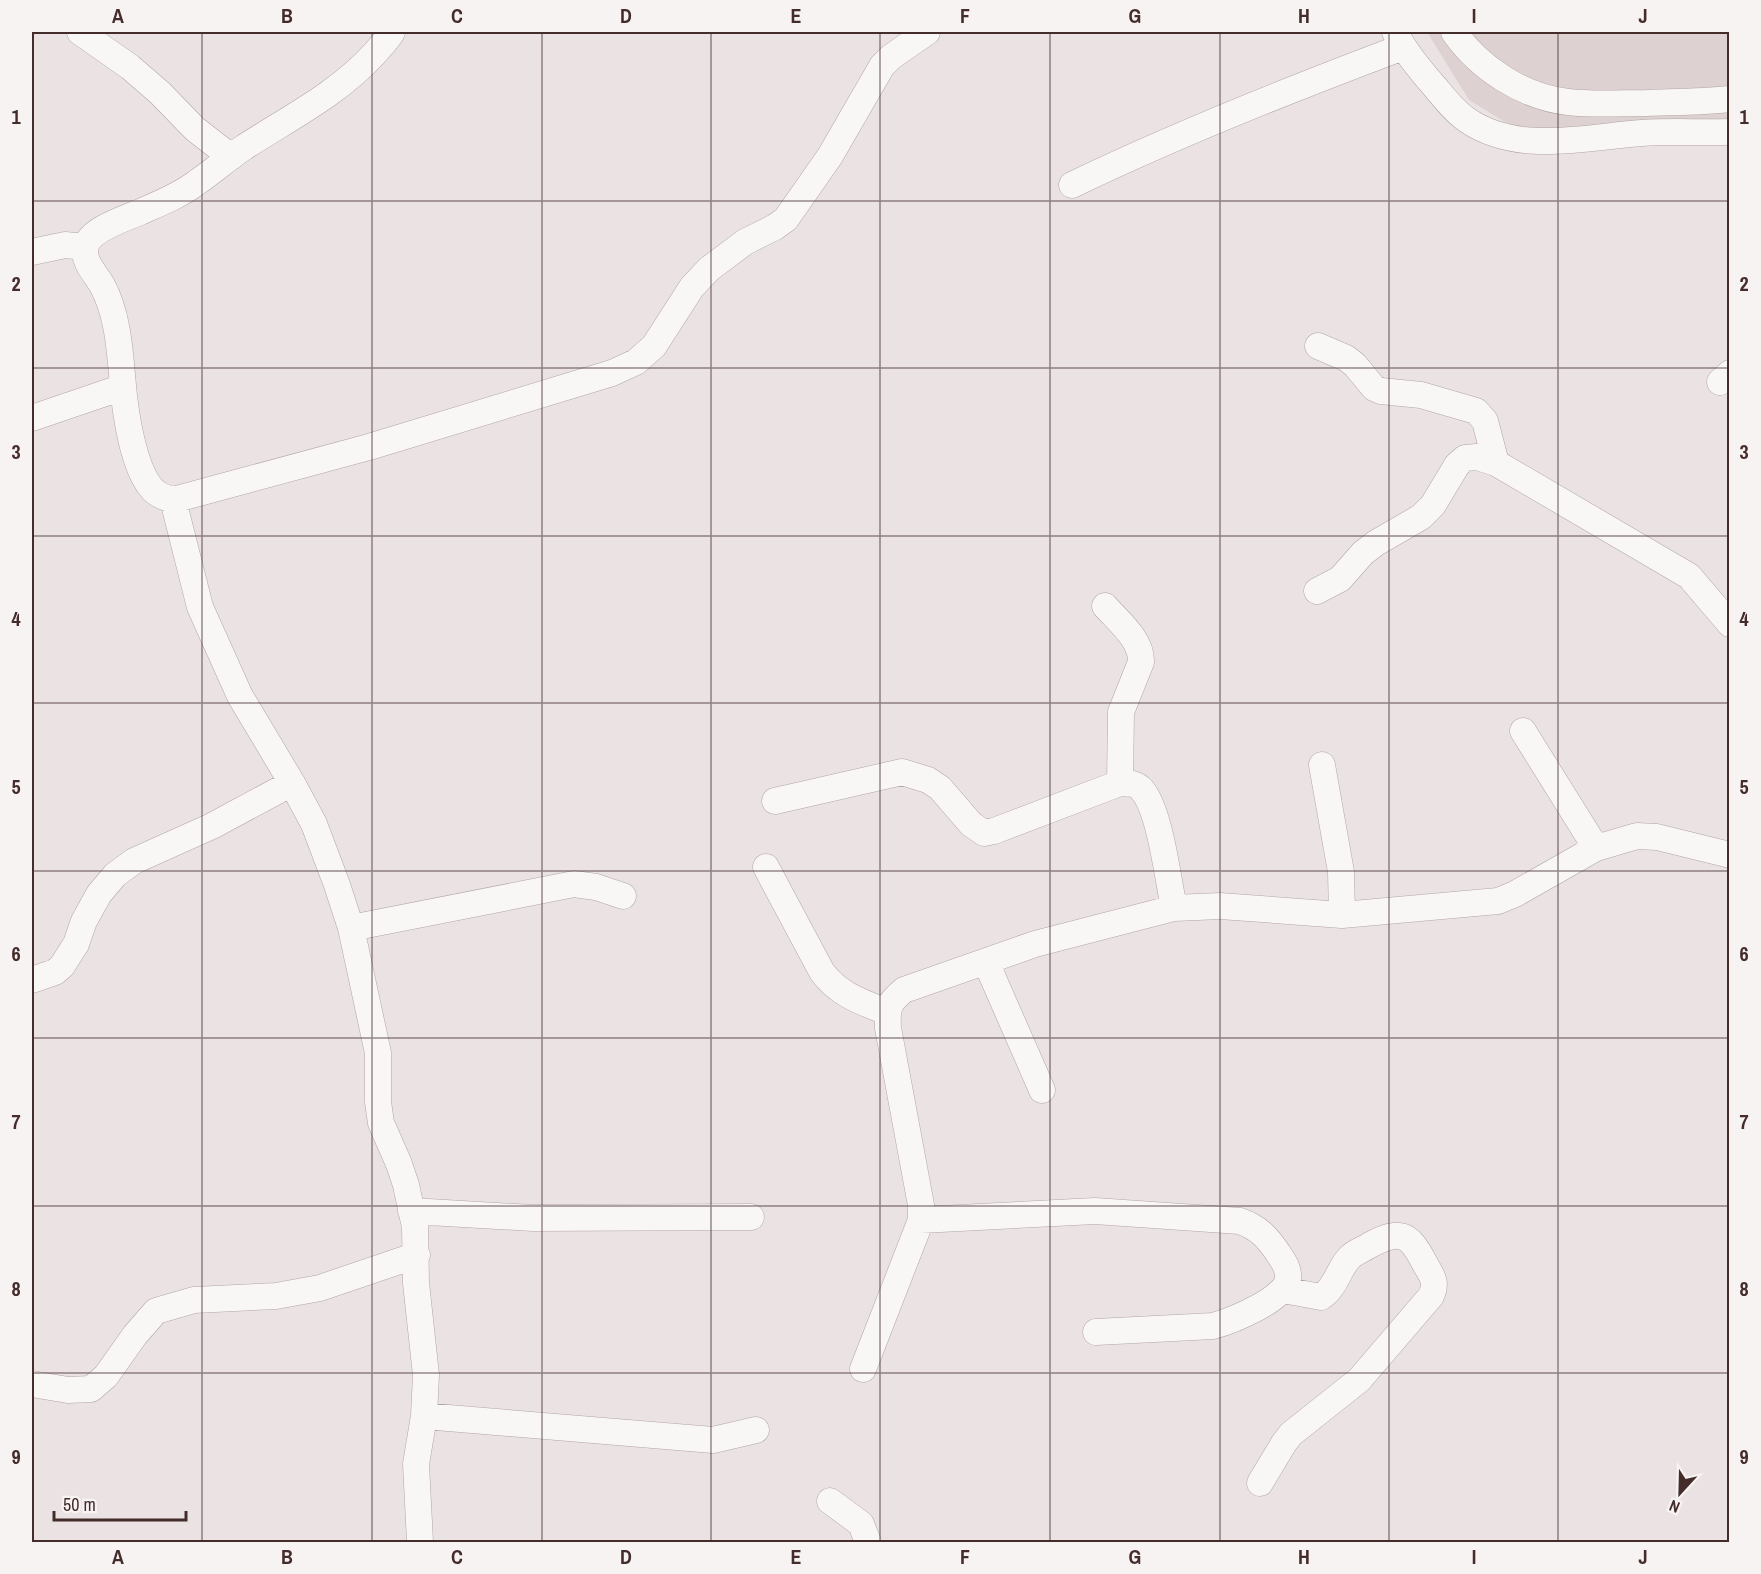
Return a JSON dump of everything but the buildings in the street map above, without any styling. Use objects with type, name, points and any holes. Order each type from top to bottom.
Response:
[{"type":"street","points":[[80,32],[130,67],[160,93],[195,129],[231,157]]},
{"type":"street","points":[[392,32],[357,72],[332,93],[231,157],[187,189],[103,228],[88,240],[85,248],[86,259],[103,287],[111,310],[121,354],[126,411],[141,470],[155,492],[173,500],[369,447],[602,376],[636,362],[654,346],[692,287],[710,269],[745,242],[786,219],[830,156],[882,66],[927,32]]},
{"type":"street","points":[[1454,32],[1466,49],[1487,68],[1512,83],[1543,96],[1567,102],[1611,104],[1730,99]]},
{"type":"street","points":[[1072,185],[1291,90],[1399,39],[1442,96],[1467,120],[1508,138],[1539,142],[1645,133],[1730,132]]},
{"type":"street","points":[[32,252],[65,244],[85,248]]},
{"type":"street","points":[[1318,345],[1347,358],[1374,388],[1381,391],[1421,395],[1476,411],[1485,421],[1496,463]]},
{"type":"street","points":[[32,418],[123,387]]},
{"type":"street","points":[[1317,591],[1340,579],[1352,569],[1363,553],[1376,543],[1421,517],[1433,505],[1457,465],[1465,458],[1477,457],[1496,463],[1689,576],[1730,624]]},
{"type":"street","points":[[173,500],[189,570],[204,617],[240,696],[314,824],[351,928],[378,1053],[378,1102],[381,1123],[399,1164],[411,1211],[417,1255],[416,1283],[426,1376],[424,1416],[416,1464],[420,1542]]},
{"type":"street","points":[[1106,606],[1137,644],[1141,653],[1141,662],[1120,712],[1120,783]]},
{"type":"street","points":[[1523,731],[1596,848]]},
{"type":"street","points":[[1322,765],[1341,872],[1342,915]]},
{"type":"street","points":[[775,801],[902,772],[928,780],[940,788],[971,824],[984,833],[1120,783],[1130,783],[1142,788],[1156,818],[1174,908]]},
{"type":"street","points":[[32,980],[55,972],[62,966],[76,944],[84,921],[99,894],[115,875],[134,861],[212,826],[292,783]]},
{"type":"street","points":[[863,1369],[921,1220],[921,1205],[888,1028],[887,1012],[892,1000],[904,990],[1035,944],[1174,908],[1220,906],[1342,915],[1498,901],[1515,894],[1596,848],[1637,837],[1657,837],[1730,855]]},
{"type":"street","points":[[766,867],[822,972],[831,984],[844,994],[887,1012]]},
{"type":"street","points":[[351,928],[574,884],[596,887],[623,896]]},
{"type":"street","points":[[986,962],[1042,1090]]},
{"type":"street","points":[[411,1211],[533,1218],[751,1217]]},
{"type":"street","points":[[921,1220],[1095,1211],[1240,1221],[1255,1227],[1266,1236],[1287,1267],[1288,1280],[1283,1290],[1272,1299],[1225,1323],[1213,1326],[1095,1332]]},
{"type":"street","points":[[1260,1483],[1291,1434],[1359,1380],[1431,1296],[1435,1287],[1434,1279],[1415,1245],[1407,1238],[1395,1235],[1385,1237],[1351,1256],[1328,1293],[1321,1298],[1283,1290]]},
{"type":"street","points":[[32,1384],[68,1390],[91,1389],[106,1376],[135,1335],[156,1311],[194,1300],[276,1296],[320,1288],[417,1255]]},
{"type":"street","points":[[424,1416],[713,1440],[756,1430]]},
{"type":"street","points":[[830,1501],[861,1524],[868,1542]]},
{"type":"shaded area","points":[[1427,32],[1729,32],[1729,121],[1521,132],[1469,100]]}]
